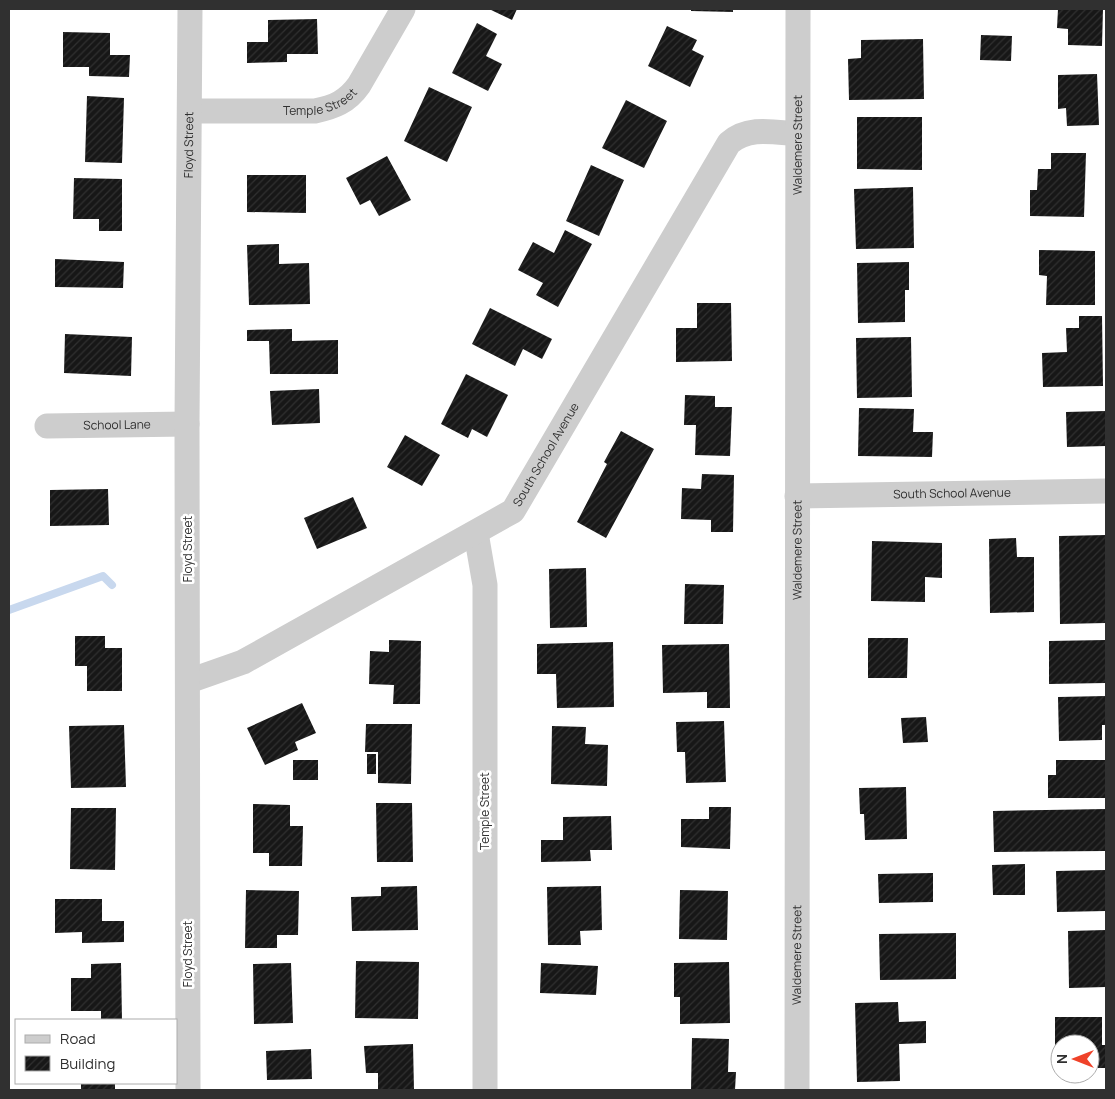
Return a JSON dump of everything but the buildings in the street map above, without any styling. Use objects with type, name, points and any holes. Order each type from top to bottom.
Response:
[{"type":"street","name":"Floyd Street","points":[[188,1090],[189,681],[187,424],[190,9]]},
{"type":"street","name":"Temple Street","points":[[190,112],[315,112],[335,107],[351,95],[359,85],[402,9]]},
{"type":"street","name":"Waldemere Street","points":[[797,1090],[798,9]]},
{"type":"street","name":"South School Avenue","points":[[189,681],[243,662],[513,511],[518,506],[729,143],[738,135],[753,131],[797,134]]},
{"type":"street","name":"School Lane","points":[[47,426],[187,424]]},
{"type":"street","name":"South School Avenue","points":[[797,496],[1106,491]]},
{"type":"street","name":"Temple Street","points":[[476,533],[485,585],[485,1090]]},
{"type":"waterway","points":[[9,610],[103,576],[112,585]]}]
